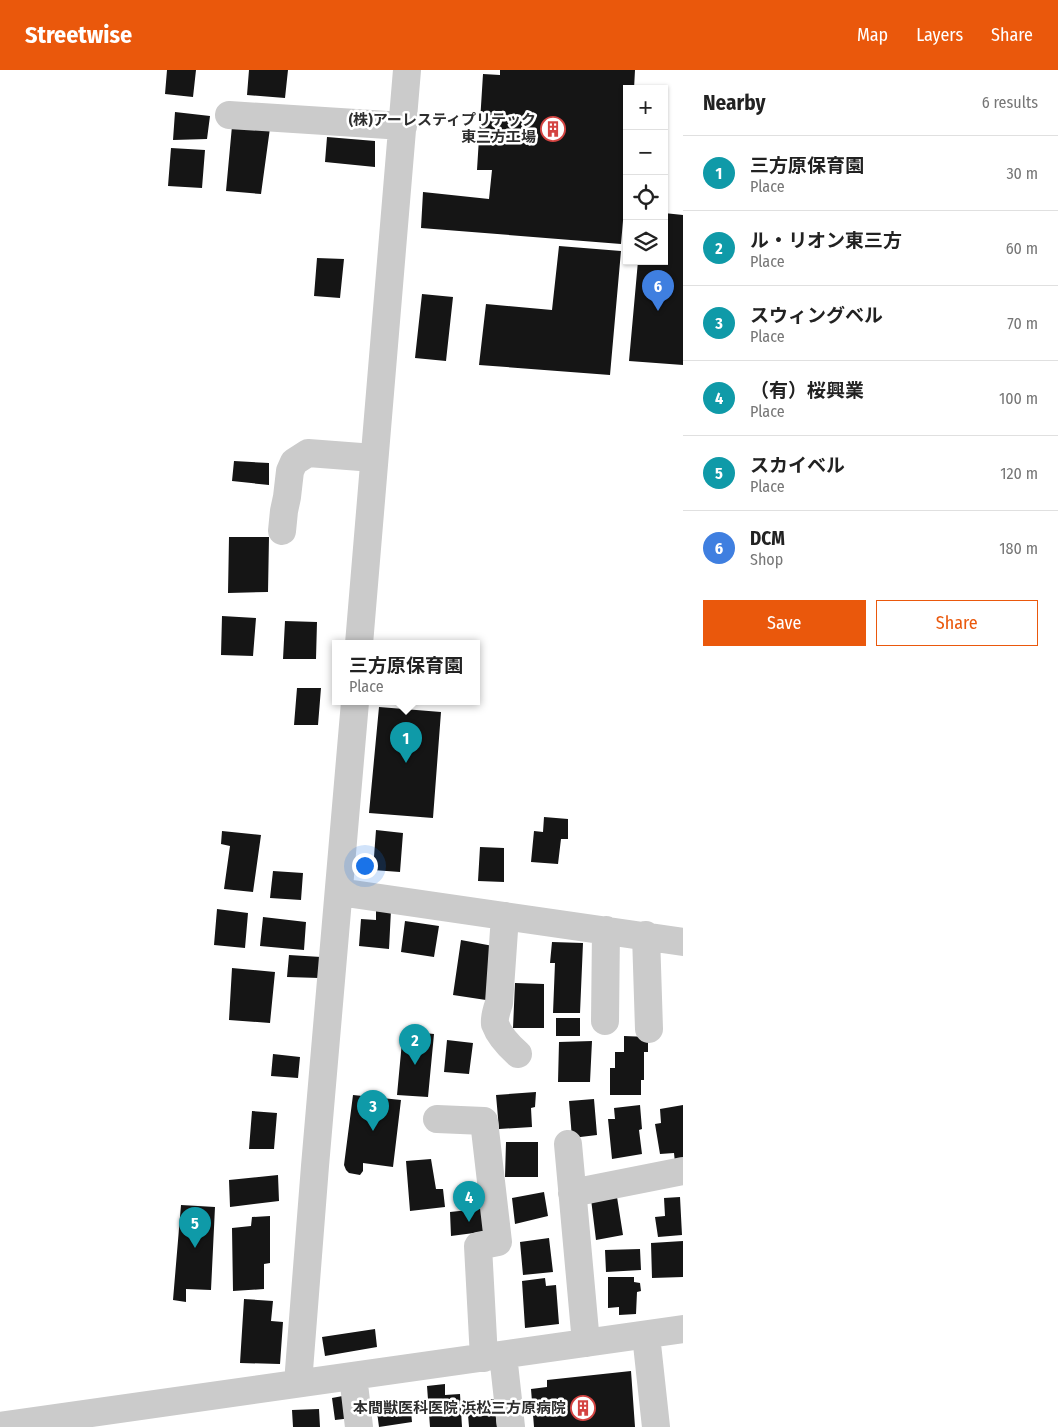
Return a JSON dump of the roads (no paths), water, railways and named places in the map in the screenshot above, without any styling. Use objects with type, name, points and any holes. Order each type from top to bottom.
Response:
[{"type":"street","points":[[359,640],[407,70]]},
{"type":"street","points":[[229,115],[402,126]]},
{"type":"street","points":[[282,531],[290,471],[294,462],[308,453],[374,458]]},
{"type":"street","points":[[298,1383],[355,705]]},
{"type":"street","points":[[339,892],[683,942]]},
{"type":"street","points":[[505,916],[499,1003],[495,1024],[509,1046],[518,1054]]},
{"type":"street","points":[[605,1021],[606,930]]},
{"type":"street","points":[[646,936],[649,1028]]},
{"type":"street","points":[[437,1119],[484,1121],[498,1242],[478,1246],[494,1356],[511,1427]]},
{"type":"street","points":[[568,1144],[586,1343]]},
{"type":"street","points":[[572,1194],[683,1171]]},
{"type":"street","points":[[0,1426],[683,1329]]},
{"type":"street","points":[[646,1335],[656,1427]]},
{"type":"street","points":[[353,1376],[359,1427]]},
{"type":"place","name":"(株)アーレスティプリテック 東三方工場","points":[[553,129]]},
{"type":"place","name":"DCM","points":[[658,311]]},
{"type":"place","name":"三方原保育園","points":[[406,763]]},
{"type":"place","name":"ル・リオン東三方","points":[[415,1065]]},
{"type":"place","name":"スウィングベル","points":[[373,1131]]},
{"type":"place","name":"（有）桜興業","points":[[469,1222]]},
{"type":"place","name":"スカイベル","points":[[195,1248]]},
{"type":"place","name":"本間獣医科医院 浜松三方原病院","points":[[583,1408]]}]
